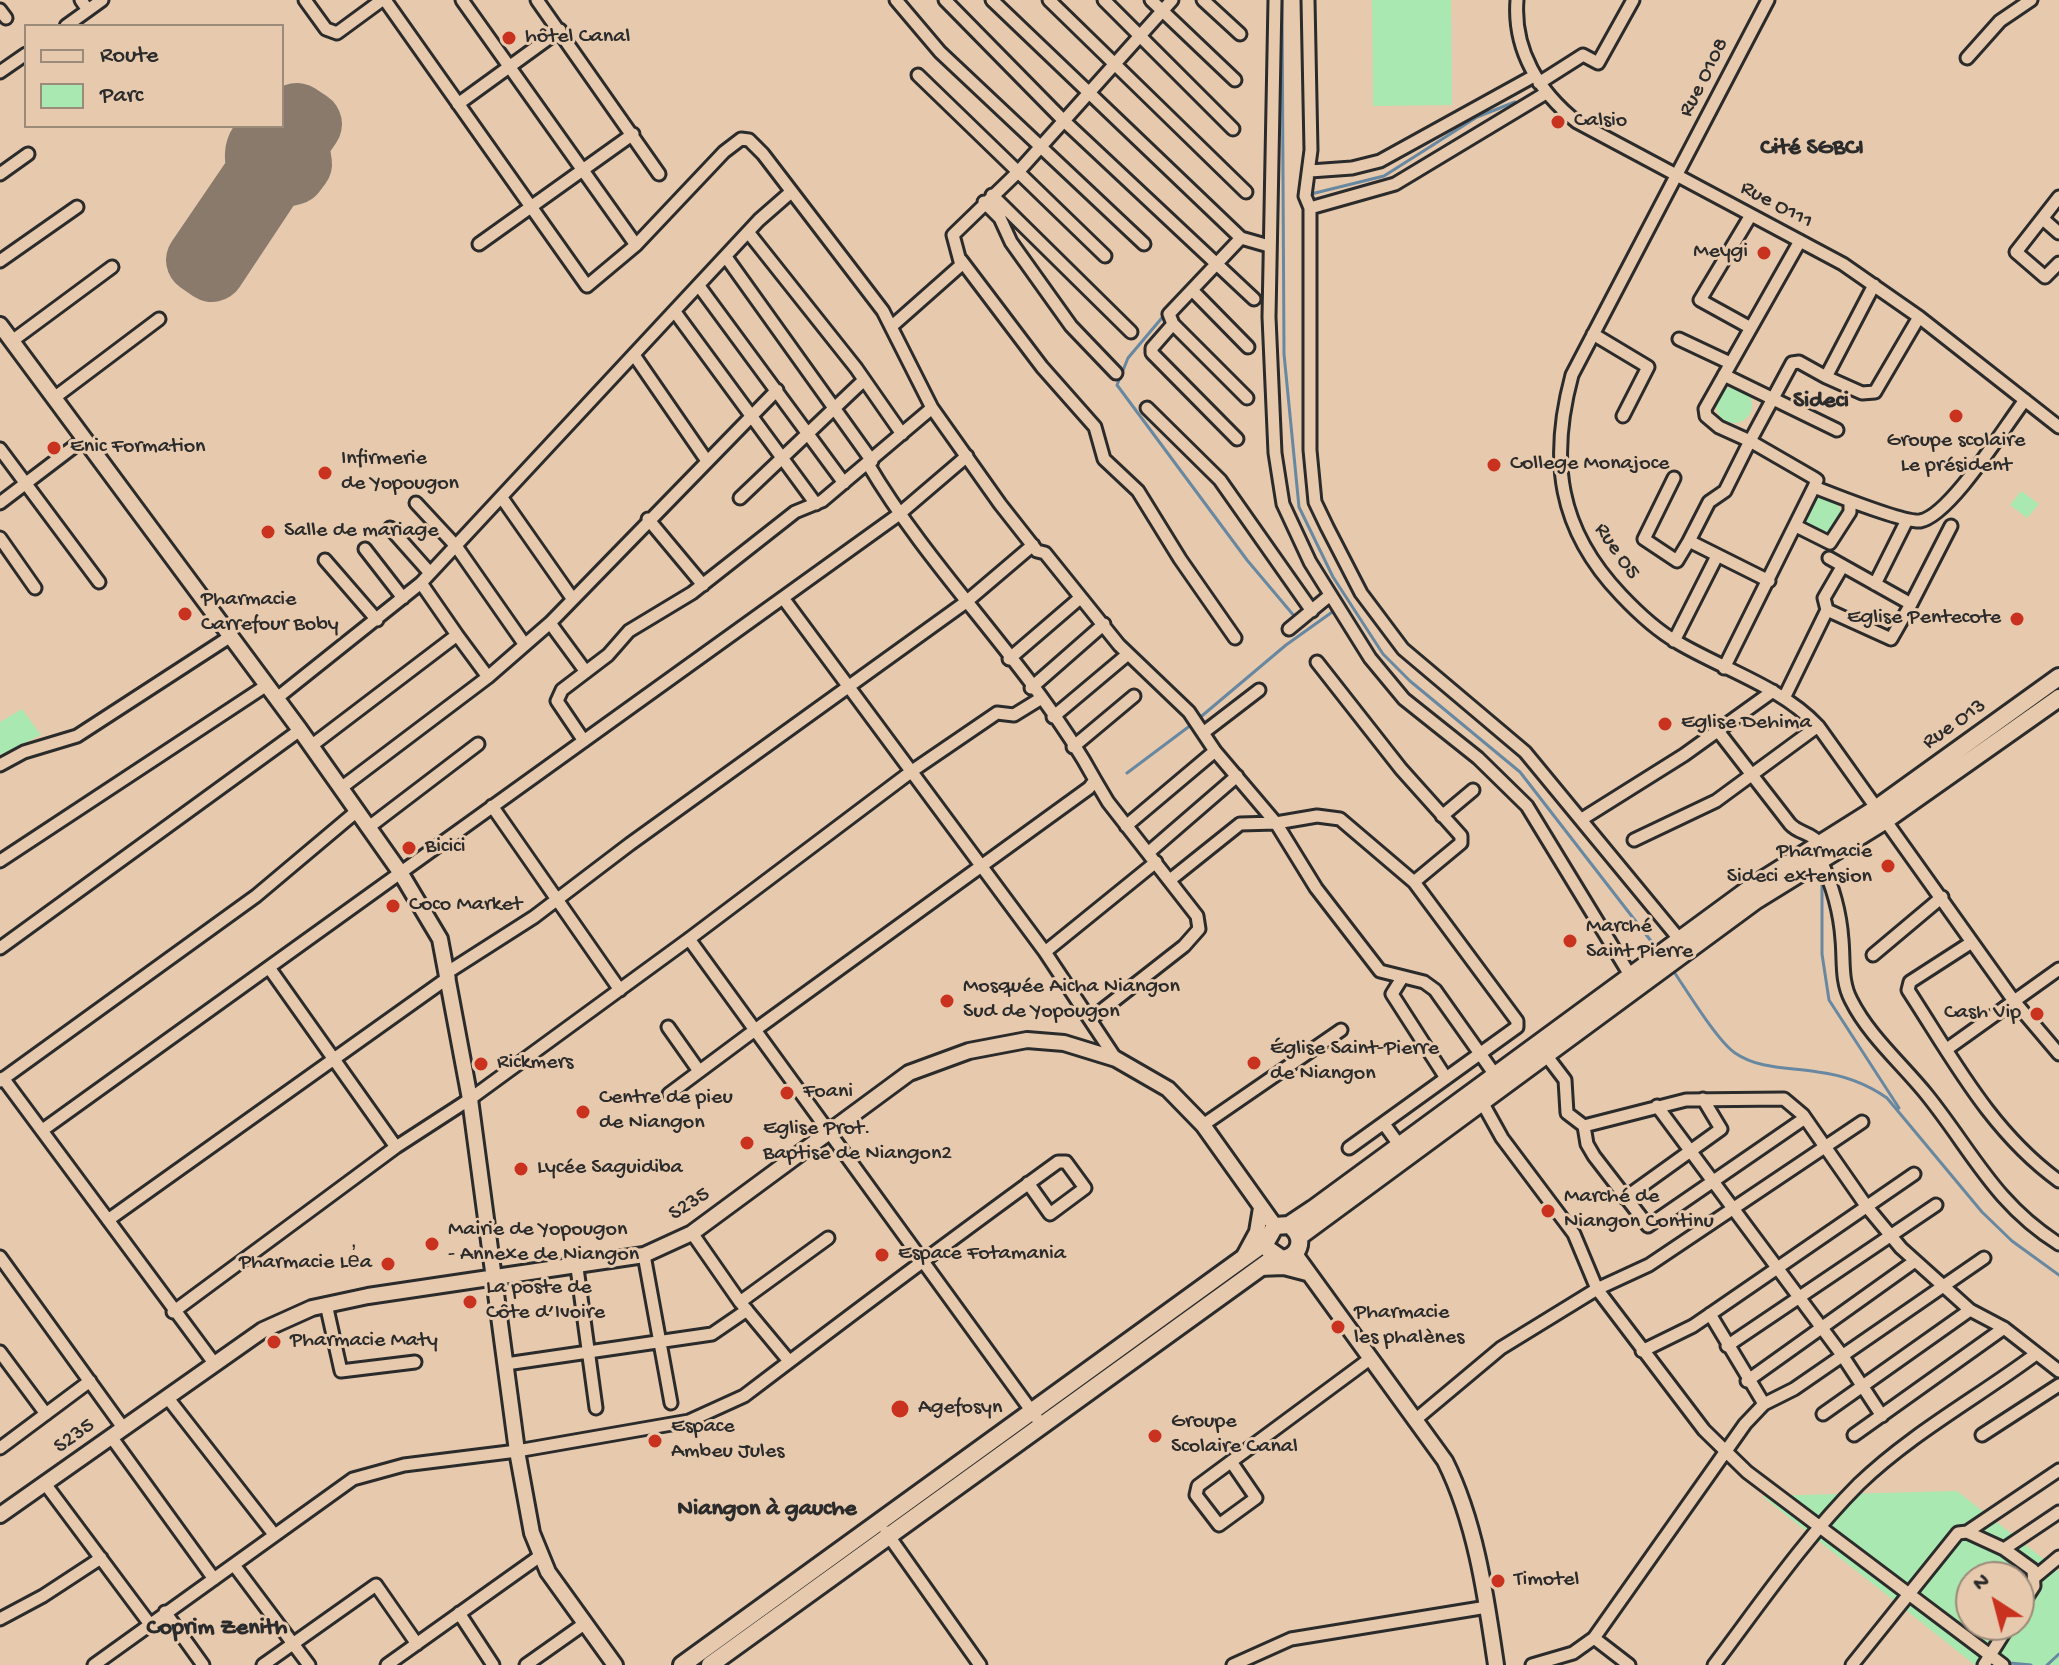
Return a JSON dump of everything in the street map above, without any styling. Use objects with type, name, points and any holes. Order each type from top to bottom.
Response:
[{"type":"main road","name":"Rue O13","points":[[1882,814],[2059,677]]},
{"type":"main road","name":"Rue O13","points":[[1882,814],[2059,698]]},
{"type":"main road","points":[[1288,1229],[1400,1146],[1546,1055],[1675,948],[1882,814]]},
{"type":"main road","points":[[682,1665],[884,1529],[1037,1418],[1266,1242],[1482,1102],[1500,1081],[1630,975],[1654,966]]},
{"type":"main road","points":[[1037,1418],[1275,1257],[1295,1254],[1300,1246],[1288,1229]]},
{"type":"main road","points":[[1266,1242],[1275,1257]]},
{"type":"main road","points":[[710,1665],[884,1529]]},
{"type":"street","points":[[68,24],[84,5],[102,0]]},
{"type":"street","points":[[305,0],[326,29],[337,33],[384,0],[587,286],[636,245],[724,152],[741,139],[749,140],[838,249],[891,327],[932,408],[1033,545],[1045,553],[1128,654],[1198,725],[1215,751],[1276,823],[1316,888],[1380,971],[1424,982],[1435,990],[1500,1081]]},
{"type":"street","points":[[462,0],[636,245]]},
{"type":"street","points":[[537,0],[659,174]]},
{"type":"street","points":[[896,0],[940,52],[1144,244]]},
{"type":"street","points":[[945,0],[1063,120],[1254,299]]},
{"type":"street","points":[[992,0],[1241,238],[1269,246]]},
{"type":"street","points":[[1049,0],[1246,192]]},
{"type":"street","points":[[1104,0],[1233,129]]},
{"type":"street","points":[[1151,0],[1235,80]]},
{"type":"street","points":[[1172,0],[1018,172],[953,235],[961,260],[1042,367],[1090,421],[1099,435],[1104,459],[1138,491],[1235,638]]},
{"type":"street","points":[[1203,0],[1240,34]]},
{"type":"street","points":[[1275,0],[1269,246],[1270,373],[1283,504],[1330,598],[1370,658],[1404,699],[1478,758],[1527,806],[1630,975]]},
{"type":"street","points":[[1308,0],[1310,171],[1305,196],[1310,208],[1310,450],[1315,502],[1361,593],[1403,649],[1525,752],[1582,819],[1675,948]]},
{"type":"street","name":"Rue O111","points":[[1517,0],[1519,32],[1540,84],[1585,128],[1800,241],[1874,285],[2059,427]]},
{"type":"street","points":[[1310,208],[1395,184],[1583,55],[1598,63],[1633,0]]},
{"type":"street","name":"Rue O108","points":[[1677,175],[1768,0]]},
{"type":"street","points":[[1967,58],[2000,21],[2031,0]]},
{"type":"street","points":[[458,104],[560,30]]},
{"type":"street","points":[[0,72],[24,55]]},
{"type":"street","points":[[918,75],[1105,256]]},
{"type":"street","points":[[1310,171],[1352,168],[1380,161],[1540,84]]},
{"type":"street","points":[[479,244],[633,134]]},
{"type":"street","points":[[0,174],[28,154]]},
{"type":"street","name":"Rue O5","points":[[1677,175],[1572,375],[1561,415],[1559,460],[1563,494],[1578,537],[1595,565],[1635,610],[1674,641],[1779,694],[1818,726],[2014,1001],[2059,1054]]},
{"type":"street","points":[[277,698],[421,583],[748,232],[791,192]]},
{"type":"street","points":[[2059,197],[2016,252],[2045,277],[2059,263]]},
{"type":"street","points":[[988,198],[1131,332]]},
{"type":"street","points":[[988,198],[1011,242],[1071,326],[1116,373]]},
{"type":"street","points":[[0,261],[77,207]]},
{"type":"street","points":[[1749,327],[1700,300],[1751,215]]},
{"type":"street","points":[[2043,219],[2059,233]]},
{"type":"street","points":[[748,232],[864,380],[902,434]]},
{"type":"street","points":[[1241,238],[1169,314],[1173,324],[1247,398]]},
{"type":"street","points":[[1724,668],[1796,526],[1814,487],[1814,478],[1719,427],[1706,416],[1705,409],[1800,241]]},
{"type":"street","points":[[726,257],[835,406],[898,515],[1040,699],[1126,826],[1197,916],[1197,934],[1092,1018]]},
{"type":"street","points":[[891,327],[956,271],[961,260]]},
{"type":"street","points":[[12,341],[112,267]]},
{"type":"street","points":[[1826,377],[1874,285]]},
{"type":"street","points":[[699,286],[844,483]]},
{"type":"street","points":[[1192,290],[1248,347]]},
{"type":"street","points":[[675,312],[816,504]]},
{"type":"street","points":[[1674,478],[1643,536],[1677,561],[1709,502],[1725,491],[1772,399],[1795,362],[1862,393],[1875,392],[1919,317]]},
{"type":"street","points":[[54,398],[159,319]]},
{"type":"street","points":[[1173,324],[1152,348],[1152,353],[1237,439]]},
{"type":"street","points":[[0,325],[300,730],[400,872],[440,939],[470,1099],[527,1511],[540,1556],[615,1665]]},
{"type":"street","points":[[1593,334],[1648,367],[1623,416]]},
{"type":"street","points":[[1679,339],[1730,363]]},
{"type":"street","points":[[634,355],[707,461]]},
{"type":"street","points":[[1724,375],[1837,430]]},
{"type":"street","points":[[740,498],[864,380]]},
{"type":"street","points":[[341,788],[488,677],[550,623],[777,390]]},
{"type":"street","points":[[1814,487],[1850,505],[1882,509],[1907,520],[1926,519],[1945,505],[2025,400]]},
{"type":"street","points":[[584,741],[557,696],[608,655],[629,631],[703,585],[795,512],[816,504],[932,408]]},
{"type":"street","points":[[1147,408],[1220,480],[1312,611]]},
{"type":"street","points":[[0,503],[84,439]]},
{"type":"street","points":[[0,449],[99,582]]},
{"type":"street","points":[[44,1129],[898,515],[967,456]]},
{"type":"street","points":[[502,498],[572,598]]},
{"type":"street","points":[[416,503],[456,546],[525,645]]},
{"type":"street","points":[[1796,526],[1830,543],[1850,512],[1850,505]]},
{"type":"street","points":[[648,519],[703,585]]},
{"type":"street","points":[[1875,584],[1907,520]]},
{"type":"street","points":[[1827,610],[1891,639],[1951,526]]},
{"type":"street","points":[[390,528],[430,573]]},
{"type":"street","points":[[0,538],[35,588]]},
{"type":"street","points":[[1689,541],[1769,581]]},
{"type":"street","points":[[108,1220],[449,974],[512,933],[849,684],[966,602],[1033,545]]},
{"type":"street","points":[[365,549],[403,598]]},
{"type":"street","points":[[1674,641],[1717,556]]},
{"type":"street","points":[[1829,558],[1911,604]]},
{"type":"street","points":[[325,560],[377,620]]},
{"type":"street","points":[[1582,819],[1779,694],[1827,610],[1824,598],[1842,567]]},
{"type":"street","points":[[421,583],[488,677]]},
{"type":"street","points":[[783,598],[1045,952],[1092,1018],[1116,1059]]},
{"type":"street","points":[[1009,659],[1080,598]]},
{"type":"street","points":[[1289,629],[1330,598]]},
{"type":"street","points":[[550,623],[586,672]]},
{"type":"street","points":[[1031,688],[1104,624]]},
{"type":"street","points":[[311,746],[457,635]]},
{"type":"street","points":[[0,765],[24,752],[77,736],[231,636]]},
{"type":"street","points":[[1053,717],[1128,654]]},
{"type":"street","points":[[1317,662],[1461,836],[1461,843],[1414,882]]},
{"type":"street","points":[[0,861],[267,685]]},
{"type":"street","points":[[1198,725],[1259,690]]},
{"type":"street","points":[[1073,747],[1134,696]]},
{"type":"street","points":[[173,1312],[396,1147],[470,1099],[620,990],[912,771],[990,717],[1003,712],[1014,715],[1040,699]]},
{"type":"street","points":[[1634,840],[1716,801],[1818,726]]},
{"type":"street","points":[[0,948],[300,730]]},
{"type":"street","points":[[1718,731],[1793,828],[1809,832],[1820,852],[1836,894],[1843,975],[1857,1010],[1943,1115],[1988,1183],[2042,1233],[2059,1244]]},
{"type":"street","points":[[369,827],[478,744]]},
{"type":"street","points":[[1126,826],[1215,751]]},
{"type":"street","points":[[1045,952],[1152,858],[1237,776]]},
{"type":"street","points":[[669,1094],[1089,788],[1095,780]]},
{"type":"street","points":[[1442,816],[1473,790]]},
{"type":"street","points":[[492,806],[620,990]]},
{"type":"street","points":[[214,1363],[173,1312],[44,1129],[2,1080],[256,896],[357,811]]},
{"type":"street","points":[[1170,880],[1233,828],[1246,823],[1276,823],[1317,816],[1340,819],[1414,882],[1518,1024],[1349,1148]]},
{"type":"street","points":[[1873,955],[1942,897]]},
{"type":"street","points":[[689,939],[1037,1418]]},
{"type":"street","points":[[1972,942],[1908,986],[1994,1122],[2017,1148],[2059,1181]]},
{"type":"street","points":[[270,969],[396,1147]]},
{"type":"street","points":[[1947,1049],[2059,969]]},
{"type":"street","points":[[1402,978],[1392,994],[1446,1078]]},
{"type":"street","points":[[668,1027],[699,1071]]},
{"type":"street","points":[[1203,1125],[1341,1030]]},
{"type":"street","name":"S235","points":[[0,1515],[214,1363],[282,1320],[326,1304],[496,1276],[577,1268],[644,1255],[692,1233],[909,1073],[969,1051],[1027,1040],[1064,1043],[1116,1059],[1168,1089],[1203,1125],[1261,1208],[1288,1229]]},
{"type":"street","points":[[1546,1055],[1565,1080],[1567,1113],[1584,1126],[1587,1144],[1648,1226],[1805,1118]]},
{"type":"street","points":[[1584,1126],[1657,1106],[1703,1099],[1784,1099],[1805,1118],[1867,1207],[1915,1261],[1970,1310],[2004,1328],[2059,1371]]},
{"type":"street","points":[[1625,1198],[1721,1129],[1703,1099]]},
{"type":"street","points":[[1482,1102],[1502,1138],[1574,1234],[1597,1289],[1704,1430],[1726,1453],[1907,1593],[1987,1660],[2003,1665]]},
{"type":"street","points":[[1657,1106],[1842,1355],[1882,1416]]},
{"type":"street","points":[[1415,1420],[1501,1348],[1597,1289],[1641,1269],[1862,1122]]},
{"type":"street","points":[[1384,1124],[1400,1146]]},
{"type":"street","points":[[97,1664],[273,1533],[353,1479],[376,1470],[517,1451],[704,1417],[744,1396],[1028,1183],[1062,1160],[1085,1188],[1050,1214],[1028,1183]]},
{"type":"street","points":[[1642,1351],[1710,1314],[1914,1174]]},
{"type":"street","points":[[1727,1346],[1936,1205]]},
{"type":"street","points":[[1241,1260],[1257,1232],[1261,1208]]},
{"type":"street","points":[[692,1233],[744,1306],[789,1361]]},
{"type":"street","points":[[506,1364],[661,1344],[712,1334],[828,1238]]},
{"type":"street","points":[[1295,1254],[1445,1461],[1463,1502],[1487,1607],[1496,1665]]},
{"type":"street","points":[[644,1255],[671,1403]]},
{"type":"street","points":[[0,1257],[5,1275],[90,1381],[118,1434],[214,1579]]},
{"type":"street","points":[[1532,1665],[1573,1653],[1594,1638],[1745,1424],[1764,1404],[1794,1389],[1984,1258]]},
{"type":"street","points":[[1747,1381],[1915,1261]]},
{"type":"street","points":[[1259,1268],[1284,1267],[1307,1273]]},
{"type":"street","points":[[577,1268],[596,1408]]},
{"type":"street","points":[[326,1304],[341,1371],[415,1362]]},
{"type":"street","points":[[1823,1414],[1970,1310]]},
{"type":"street","points":[[1710,1314],[1747,1381],[1764,1404]]},
{"type":"street","points":[[1854,1435],[2004,1328]]},
{"type":"street","points":[[0,1352],[46,1414]]},
{"type":"street","points":[[1714,1665],[1821,1526],[1863,1481],[1915,1437],[2036,1354]]},
{"type":"street","points":[[1232,1463],[1256,1498],[1219,1525],[1195,1490],[1371,1358]]},
{"type":"street","points":[[0,1448],[90,1381]]},
{"type":"street","points":[[1982,1435],[2059,1385]]},
{"type":"street","points":[[167,1397],[273,1533]]},
{"type":"street","points":[[1852,1665],[1958,1533],[1967,1532],[2059,1470]]},
{"type":"street","points":[[46,1485],[149,1623]]},
{"type":"street","points":[[2004,1549],[2059,1512]]},
{"type":"street","points":[[884,1529],[980,1665]]},
{"type":"street","points":[[1967,1532],[2022,1561]]},
{"type":"street","points":[[387,1665],[540,1556]]},
{"type":"street","points":[[2035,1577],[2059,1557]]},
{"type":"street","points":[[0,1619],[43,1596],[101,1558]]},
{"type":"street","points":[[234,1565],[309,1665]]},
{"type":"street","points":[[263,1665],[376,1585],[417,1644]]},
{"type":"street","points":[[1233,1665],[1254,1660],[1291,1639],[1487,1607]]},
{"type":"street","points":[[165,1612],[203,1665]]},
{"type":"street","points":[[459,1613],[493,1665]]},
{"type":"street","points":[[526,1665],[584,1624]]},
{"type":"street","points":[[1594,1638],[1629,1665]]},
{"type":"street","points":[[1987,1660],[1999,1641]]},
{"type":"green space","points":[[1372,0],[1451,0],[1452,105],[1373,106]]},
{"type":"green space","points":[[1734,387],[1747,392],[1752,405],[1747,418],[1734,423],[1721,418],[1716,405],[1721,392]]},
{"type":"green space","points":[[2021,491],[2039,504],[2027,518],[2010,505]]},
{"type":"green space","points":[[1823,497],[1836,502],[1841,515],[1836,528],[1823,533],[1810,528],[1805,515],[1810,502]]},
{"type":"green space","points":[[22,709],[41,735],[0,755],[0,722]]},
{"type":"green space","points":[[1957,1491],[2059,1571],[2059,1665],[1975,1665],[1762,1496]]},
{"type":"waterway","points":[[1282,0],[1284,354],[1299,507],[1333,577],[1383,654],[1410,681],[1520,772],[1658,950]]},
{"type":"waterway","points":[[1311,194],[1384,176],[1477,117],[1515,102]]},
{"type":"waterway","points":[[1166,313],[1128,358],[1117,385],[1247,560],[1295,617]]},
{"type":"waterway","points":[[1197,720],[1286,645],[1335,610]]},
{"type":"waterway","points":[[1127,773],[1191,725]]},
{"type":"waterway","points":[[1822,885],[1822,954],[1829,1000],[1899,1108]]},
{"type":"waterway","points":[[1672,969],[1711,1026],[1735,1053],[1765,1065],[1846,1078],[1887,1098],[1982,1212],[2012,1241],[2059,1275]]},
{"type":"waterway","points":[[2047,1665],[2059,1654]]},
{"type":"waterway","points":[[2010,1663],[2031,1665]]},
{"type":"runway","points":[[297,116],[309,124],[296,143],[299,164],[293,172],[273,177],[212,269],[199,260],[261,169],[258,156],[261,144],[270,137],[284,135],[297,116]]},
{"type":"place","name":"hôtel Canal","points":[[509,38]]},
{"type":"place","name":"Calsio","points":[[1558,122]]},
{"type":"place","name":"Meygi","points":[[1764,253]]},
{"type":"place","name":"Groupe scolaire Le président","points":[[1956,416]]},
{"type":"place","name":"Enic Formation","points":[[54,448]]},
{"type":"place","name":"College Monajoce","points":[[1494,465]]},
{"type":"place","name":"Infirmerie de Yopougon","points":[[325,473]]},
{"type":"place","name":"Salle de mariage","points":[[268,532]]},
{"type":"place","name":"Pharmacie Carrefour Boby","points":[[185,614]]},
{"type":"place","name":"Eglise Pentecote","points":[[2017,619]]},
{"type":"place","name":"Eglise Dehima","points":[[1665,724]]},
{"type":"place","name":"Bicici","points":[[409,848]]},
{"type":"place","name":"Pharmacie Sideci extension","points":[[1888,866]]},
{"type":"place","name":"Coco Market","points":[[393,906]]},
{"type":"place","name":"Marché Saint Pierre","points":[[1570,941]]},
{"type":"place","name":"Mosquée Aicha Niangon Sud de Yopougon","points":[[947,1001]]},
{"type":"place","name":"Cash Vip","points":[[2037,1014]]},
{"type":"place","name":"Église Saint-Pierre de Niangon","points":[[1254,1063]]},
{"type":"place","name":"Rickmers","points":[[481,1064]]},
{"type":"place","name":"Foani","points":[[787,1093]]},
{"type":"place","name":"Centre de pieu de Niangon","points":[[583,1112]]},
{"type":"place","name":"Eglise Prot. Baptise de Niangon2","points":[[747,1143]]},
{"type":"place","name":"Lycée Saguidiba","points":[[521,1169]]},
{"type":"place","name":"Marché de Niangon Continu","points":[[1548,1211]]},
{"type":"place","name":"Mairie de Yopougon - Annexe de Niangon","points":[[432,1244]]},
{"type":"place","name":"Espace Fotamania","points":[[882,1255]]},
{"type":"place","name":"Pharmacie Le̓a","points":[[388,1264]]},
{"type":"place","name":"La poste de Côte d’Ivoire","points":[[470,1302]]},
{"type":"place","name":"Pharmacie les phalènes","points":[[1338,1327]]},
{"type":"place","name":"Pharmacie Maty","points":[[274,1342]]},
{"type":"place","name":"Agefosyn","points":[[900,1409]]},
{"type":"place","name":"Groupe Scolaire Canal","points":[[1155,1436]]},
{"type":"place","name":"Espace Ambeu Jules","points":[[655,1441]]},
{"type":"place","name":"Timotel","points":[[1498,1581]]},
{"type":"district","name":"Cité SGBCI","points":[[1812,149]]},
{"type":"district","name":"Sideci","points":[[1821,402]]},
{"type":"district","name":"Niangon à gauche","points":[[767,1510]]},
{"type":"district","name":"Coprim Zenith","points":[[217,1629]]}]
